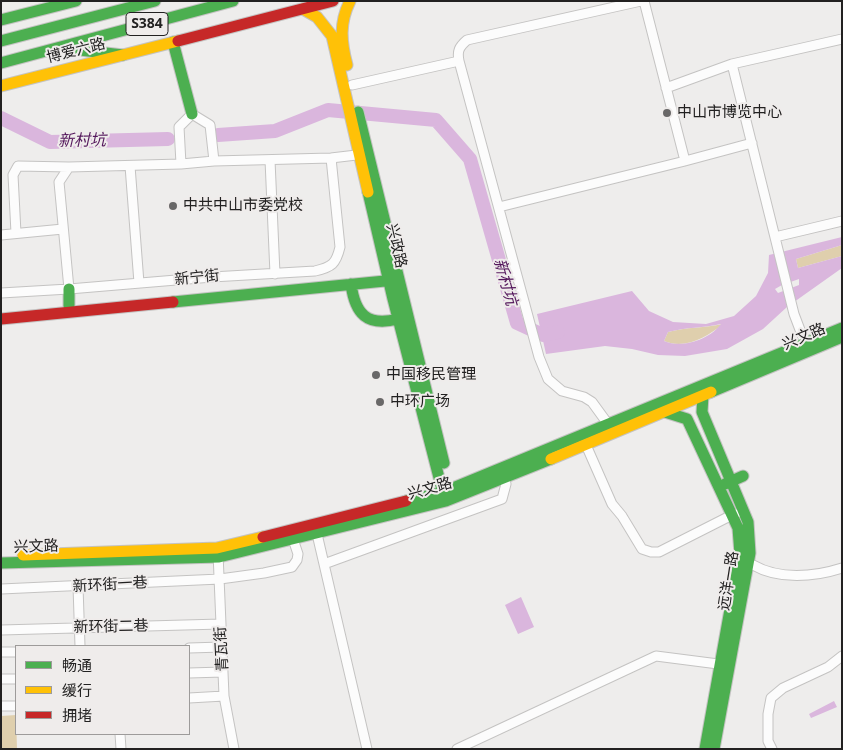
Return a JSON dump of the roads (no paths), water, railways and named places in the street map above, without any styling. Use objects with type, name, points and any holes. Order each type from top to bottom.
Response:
[{"type":"main road","name":"博爱六路","points":[[1,41],[155,1]]},
{"type":"main road","name":"博爱六路","points":[[1,63],[232,1]]},
{"type":"main road","name":"博爱六路","points":[[1,86],[333,1]]},
{"type":"main road","name":"兴政路","points":[[350,1],[342,13],[340,24],[348,85],[392,277],[448,495]]},
{"type":"main road","points":[[1,20],[68,2]]},
{"type":"main road","name":"兴政路","points":[[303,9],[317,17],[332,36],[348,85]]},
{"type":"main road","points":[[174,42],[192,114]]},
{"type":"main road","points":[[62,48],[123,55]]},
{"type":"main road","points":[[1,319],[351,284],[392,277]]},
{"type":"main road","name":"兴政路","points":[[392,277],[398,319],[448,495]]},
{"type":"main road","name":"新宁街","points":[[1,314],[69,306],[392,277]]},
{"type":"main road","points":[[351,284],[352,296],[357,308],[364,316],[374,322],[388,323],[398,319]]},
{"type":"main road","points":[[69,288],[69,306]]},
{"type":"main road","name":"兴文路","points":[[1,556],[218,552],[448,495],[608,424],[842,328]]},
{"type":"main road","name":"兴文路","points":[[1,563],[218,552],[317,534],[504,479],[842,338]]},
{"type":"main road","name":"远洋一路","points":[[704,396],[702,412],[748,522],[750,553],[705,749]]},
{"type":"main road","points":[[665,412],[687,419],[732,515]]},
{"type":"main road","points":[[719,487],[743,476]]},
{"type":"main road","name":"远洋一路","points":[[732,515],[738,528],[740,554],[746,564]]},
{"type":"main road","name":"远洋一路","points":[[714,749],[724,665]]},
{"type":"street","points":[[608,424],[592,402],[584,397],[562,391],[548,379],[536,346],[457,52],[467,40],[642,1],[685,162]]},
{"type":"street","points":[[666,88],[732,64],[842,39]]},
{"type":"street","points":[[348,85],[458,61]]},
{"type":"street","points":[[732,64],[794,314],[805,343]]},
{"type":"street","points":[[181,164],[179,127],[192,114],[210,125],[214,161]]},
{"type":"street","points":[[499,207],[685,162],[752,143]]},
{"type":"street","points":[[16,233],[13,176],[18,166],[130,166],[214,161],[331,158],[364,154]]},
{"type":"street","points":[[1,293],[275,274],[329,268],[337,258],[340,247],[331,158]]},
{"type":"street","points":[[270,160],[275,274]]},
{"type":"street","points":[[130,166],[139,283]]},
{"type":"street","points":[[69,167],[59,182],[69,288]]},
{"type":"street","points":[[776,241],[842,221]]},
{"type":"street","points":[[1,235],[63,229]]},
{"type":"street","points":[[586,445],[612,504],[622,516],[642,549],[659,552],[732,515],[745,513]]},
{"type":"street","points":[[324,564],[502,499],[506,484],[504,479]]},
{"type":"street","points":[[317,534],[367,749]]},
{"type":"street","name":"新环街一巷","points":[[1,589],[220,579],[292,567],[297,560],[298,554],[293,539]]},
{"type":"street","name":"青瓦街","points":[[218,552],[224,696],[234,749]]},
{"type":"street","points":[[746,564],[765,572],[796,575],[824,574],[842,568]]},
{"type":"street","points":[[78,586],[80,645]]},
{"type":"street","name":"新环街二巷","points":[[1,630],[221,624]]},
{"type":"street","points":[[190,648],[222,647]]},
{"type":"street","points":[[1,652],[15,652]]},
{"type":"street","points":[[457,749],[656,656],[724,665]]},
{"type":"street","points":[[772,749],[768,741],[768,714],[771,698],[783,688],[821,671],[842,656]]},
{"type":"street","points":[[190,673],[223,672]]},
{"type":"street","points":[[1,679],[15,679]]},
{"type":"street","points":[[190,698],[224,696]]},
{"type":"street","points":[[1,706],[15,706]]},
{"type":"street","points":[[120,735],[121,749]]},
{"type":"waterway","name":"新村坑","points":[[218,135],[275,131],[328,110],[436,120],[470,159],[517,323],[543,335],[558,332]]},
{"type":"waterway","name":"新村坑","points":[[1,118],[50,142],[168,139]]},
{"type":"place","name":"中山市博览中心","points":[[667,113]]},
{"type":"place","name":"中共中山市委党校","points":[[173,206]]},
{"type":"place","name":"中国移民管理","points":[[376,375]]},
{"type":"place","name":"中环广场","points":[[380,402]]}]
